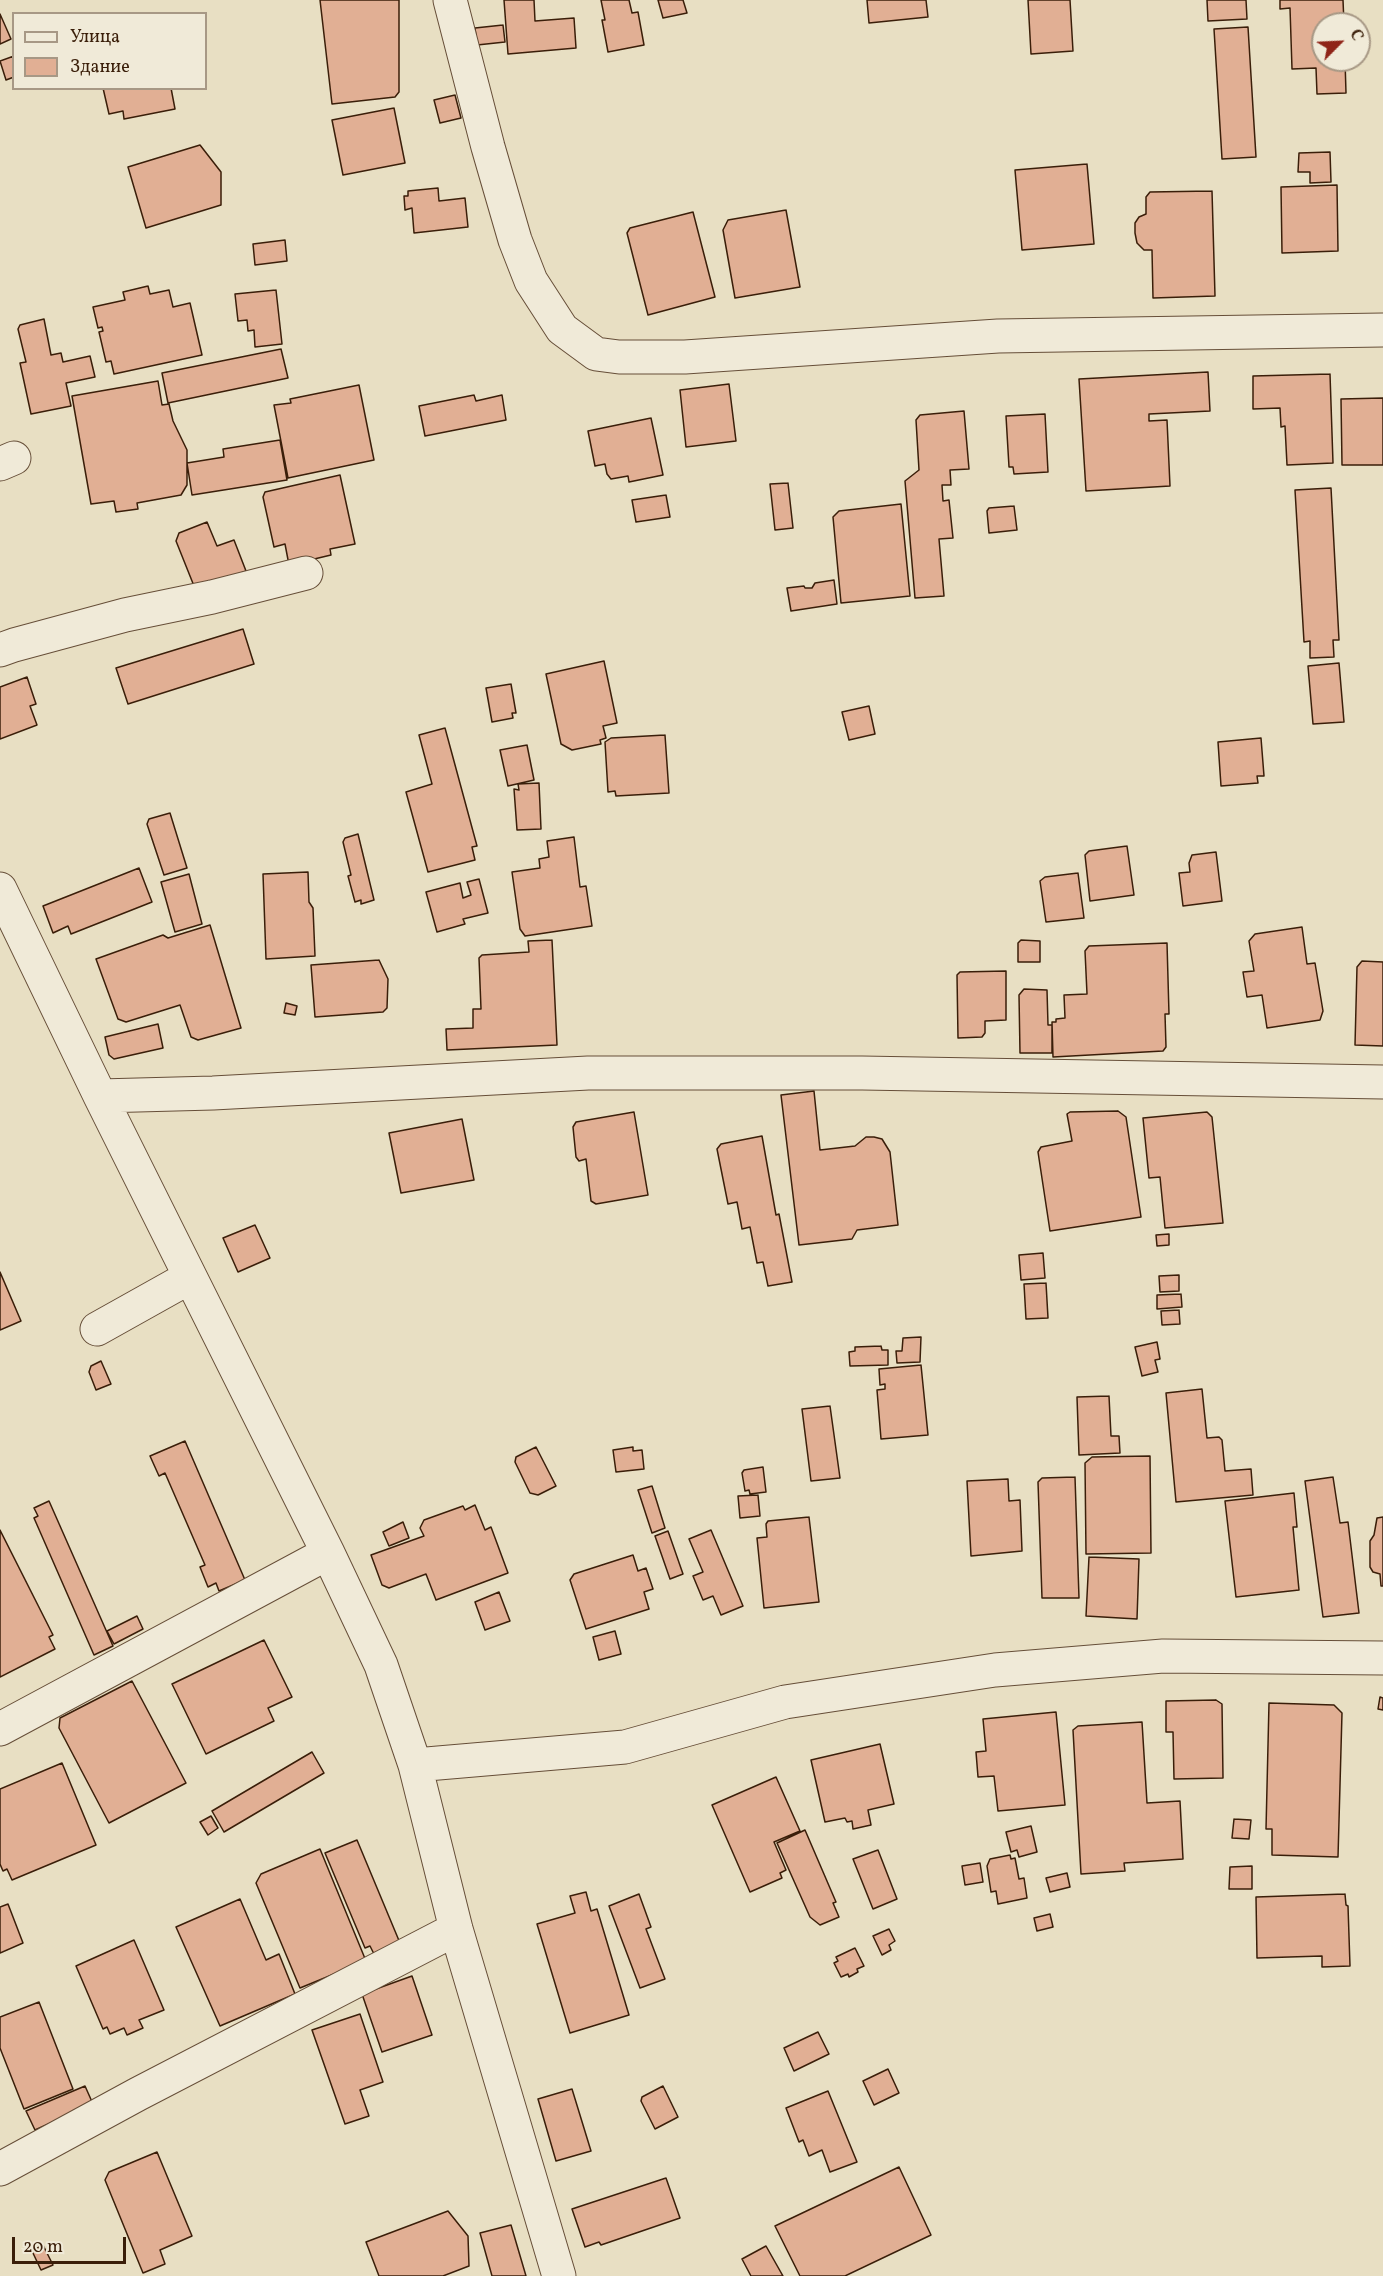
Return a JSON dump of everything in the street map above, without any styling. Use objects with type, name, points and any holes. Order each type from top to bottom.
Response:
[{"type":"street","points":[[450,0],[514,240],[531,281],[562,329],[596,354],[618,357],[685,357],[998,336],[1383,330]]},
{"type":"street","points":[[0,650],[125,615],[212,597],[306,573]]},
{"type":"street","points":[[0,889],[381,1665],[415,1765],[456,1929],[559,2276]]},
{"type":"street","points":[[100,1096],[213,1093],[588,1073],[862,1073],[1383,1082]]},
{"type":"street","points":[[97,1329],[190,1277]]},
{"type":"street","points":[[0,1729],[328,1553]]},
{"type":"street","points":[[415,1765],[625,1746],[785,1702],[995,1670],[1163,1656],[1383,1658]]},
{"type":"street","points":[[0,2169],[149,2088],[456,1929]]},
{"type":"building","points":[[320,0],[399,0],[399,92],[395,97],[332,104]]},
{"type":"building","points":[[504,0],[534,0],[535,21],[574,18],[576,48],[508,54]]},
{"type":"building","points":[[601,0],[629,0],[632,13],[638,12],[644,45],[608,52]]},
{"type":"building","points":[[658,0],[683,0],[687,13],[663,18]]},
{"type":"building","points":[[867,0],[926,0],[928,17],[869,23]]},
{"type":"building","points":[[1028,0],[1070,0],[1073,51],[1031,54]]},
{"type":"building","points":[[1207,0],[1246,0],[1247,19],[1208,21]]},
{"type":"building","points":[[1280,0],[1343,0],[1344,12],[1311,12],[1311,68],[1292,69],[1290,8],[1280,9]]},
{"type":"building","points":[[0,14],[11,39],[0,44]]},
{"type":"building","points":[[503,25],[505,42],[477,45],[475,28]]},
{"type":"building","points":[[1248,27],[1256,157],[1222,159],[1214,29]]},
{"type":"building","points":[[12,57],[12,78],[6,80],[0,61]]},
{"type":"building","points":[[1316,72],[1345,72],[1346,93],[1317,94]]},
{"type":"building","points":[[103,90],[171,90],[175,109],[124,119],[123,111],[109,114]]},
{"type":"building","points":[[455,95],[461,118],[440,123],[434,100]]},
{"type":"building","points":[[394,108],[405,163],[343,175],[332,120]]},
{"type":"building","points":[[200,145],[221,172],[221,205],[146,228],[128,167]]},
{"type":"building","points":[[1330,152],[1331,182],[1310,183],[1310,172],[1298,172],[1299,153]]},
{"type":"building","points":[[1087,164],[1094,244],[1022,250],[1015,170]]},
{"type":"building","points":[[1337,185],[1338,251],[1282,253],[1281,187]]},
{"type":"building","points":[[438,188],[439,201],[465,198],[468,227],[414,233],[412,208],[405,210],[404,196],[408,196],[408,191]]},
{"type":"building","points":[[1212,191],[1215,296],[1153,298],[1152,250],[1144,250],[1137,243],[1135,233],[1135,223],[1139,217],[1146,214],[1146,197],[1150,192]]},
{"type":"building","points":[[786,210],[800,287],[735,298],[723,230],[728,220]]},
{"type":"building","points":[[693,212],[715,297],[648,315],[627,233],[630,228]]},
{"type":"building","points":[[285,240],[287,261],[255,265],[253,244]]},
{"type":"building","points":[[148,286],[150,294],[169,290],[173,307],[190,303],[202,355],[114,374],[111,361],[106,362],[99,332],[103,331],[102,327],[98,328],[93,307],[125,300],[123,292]]},
{"type":"building","points":[[276,290],[282,344],[255,347],[254,330],[248,331],[247,320],[238,321],[235,294]]},
{"type":"building","points":[[44,319],[51,355],[61,353],[63,362],[90,356],[95,377],[66,383],[71,406],[31,414],[20,363],[26,362],[18,329],[20,325]]},
{"type":"building","points":[[281,349],[288,378],[168,403],[162,373]]},
{"type":"building","points":[[1208,372],[1210,411],[1149,414],[1149,421],[1167,420],[1170,486],[1086,491],[1079,379]]},
{"type":"building","points":[[1330,374],[1333,463],[1287,465],[1285,426],[1281,427],[1280,408],[1253,409],[1253,376]]},
{"type":"building","points":[[158,381],[162,405],[169,404],[173,421],[187,450],[187,485],[181,495],[137,503],[138,509],[116,512],[114,501],[91,504],[72,396]]},
{"type":"building","points":[[729,384],[736,441],[686,447],[680,390]]},
{"type":"building","points":[[359,385],[374,460],[288,478],[274,405],[291,403],[290,399]]},
{"type":"building","points":[[474,395],[476,401],[502,395],[506,420],[425,436],[419,406]]},
{"type":"building","points":[[1383,398],[1383,465],[1342,465],[1341,399]]},
{"type":"building","points":[[964,411],[969,469],[950,470],[951,485],[942,485],[943,501],[949,500],[953,538],[939,539],[944,596],[915,598],[905,481],[919,470],[916,420],[920,415]]},
{"type":"building","points":[[1045,414],[1048,472],[1014,474],[1013,467],[1009,467],[1006,416]]},
{"type":"building","points":[[651,418],[663,475],[629,482],[628,476],[611,479],[607,474],[605,464],[595,466],[588,431]]},
{"type":"building","points":[[280,440],[287,480],[192,495],[187,463],[224,457],[223,449]]},
{"type":"building","points":[[340,475],[355,544],[330,549],[331,555],[289,565],[285,544],[274,547],[263,497],[265,492]]},
{"type":"building","points":[[788,483],[793,528],[775,530],[770,484]]},
{"type":"building","points":[[1331,488],[1339,640],[1333,640],[1334,657],[1310,658],[1310,641],[1304,642],[1295,490]]},
{"type":"building","points":[[666,495],[670,517],[636,522],[632,500]]},
{"type":"building","points":[[901,504],[910,596],[841,603],[833,517],[839,511]]},
{"type":"building","points":[[1014,506],[1017,530],[989,533],[987,511],[989,508]]},
{"type":"building","points":[[207,522],[217,546],[234,540],[246,571],[196,591],[176,541],[179,533]]},
{"type":"building","points":[[834,580],[837,604],[791,611],[787,588],[804,586],[812,588],[815,583]]},
{"type":"building","points":[[243,629],[254,664],[128,704],[116,668]]},
{"type":"building","points":[[604,661],[617,723],[603,726],[606,738],[600,740],[601,744],[572,750],[561,744],[546,674]]},
{"type":"building","points":[[1339,663],[1344,722],[1313,724],[1308,666]]},
{"type":"building","points":[[27,677],[36,704],[30,706],[37,725],[0,739],[0,687]]},
{"type":"building","points":[[511,684],[516,713],[512,713],[513,718],[492,722],[486,688]]},
{"type":"building","points":[[869,706],[875,734],[849,740],[842,712]]},
{"type":"building","points":[[445,728],[477,846],[472,847],[475,860],[428,872],[406,792],[432,784],[419,735]]},
{"type":"building","points":[[665,735],[669,793],[616,796],[615,791],[608,792],[605,742],[611,738]]},
{"type":"building","points":[[1261,738],[1264,776],[1257,776],[1258,783],[1221,786],[1218,742]]},
{"type":"building","points":[[527,745],[534,780],[508,786],[500,750]]},
{"type":"building","points":[[539,783],[541,829],[517,830],[514,789],[519,790],[518,784]]},
{"type":"building","points":[[170,813],[187,868],[164,875],[147,824],[149,819]]},
{"type":"building","points":[[358,834],[374,900],[361,904],[361,900],[355,902],[343,842],[345,838]]},
{"type":"building","points":[[574,837],[580,887],[586,886],[592,926],[525,936],[520,929],[512,872],[540,868],[539,859],[549,857],[547,841]]},
{"type":"building","points":[[1127,846],[1134,895],[1090,901],[1085,855],[1089,851]]},
{"type":"building","points":[[1216,852],[1222,901],[1183,906],[1179,873],[1190,872],[1189,863],[1192,855]]},
{"type":"building","points":[[139,868],[152,902],[71,934],[68,926],[53,933],[43,906]]},
{"type":"building","points":[[308,872],[309,902],[313,908],[315,956],[266,959],[263,874]]},
{"type":"building","points":[[1078,873],[1084,918],[1046,922],[1040,881],[1045,877]]},
{"type":"building","points":[[189,874],[202,924],[175,932],[161,882]]},
{"type":"building","points":[[479,879],[488,913],[463,919],[465,924],[437,932],[426,892],[460,883],[463,898],[471,895],[467,882]]},
{"type":"building","points":[[210,925],[241,1028],[198,1040],[191,1037],[180,1005],[126,1022],[118,1019],[96,959],[163,935],[168,938]]},
{"type":"building","points":[[1302,927],[1307,964],[1315,963],[1323,1011],[1320,1020],[1267,1028],[1262,995],[1247,997],[1243,972],[1254,971],[1249,941],[1255,934]]},
{"type":"building","points":[[552,940],[557,1045],[447,1050],[446,1029],[473,1028],[473,1009],[481,1009],[479,958],[482,955],[529,952],[528,941]]},
{"type":"building","points":[[1021,940],[1040,941],[1040,962],[1018,962],[1018,943]]},
{"type":"building","points":[[1167,943],[1169,1014],[1165,1014],[1166,1047],[1163,1051],[1053,1057],[1052,1022],[1065,1018],[1064,995],[1087,994],[1085,951],[1089,946]]},
{"type":"building","points":[[379,960],[388,979],[387,1008],[383,1012],[315,1017],[311,965]]},
{"type":"building","points":[[1362,961],[1383,962],[1383,1046],[1355,1045],[1357,967]]},
{"type":"building","points":[[1006,971],[1006,1020],[985,1021],[985,1033],[982,1037],[958,1038],[957,975],[960,972]]},
{"type":"building","points":[[1024,989],[1047,990],[1048,1025],[1052,1025],[1052,1053],[1020,1053],[1019,995]]},
{"type":"building","points":[[286,1003],[297,1006],[295,1015],[284,1013]]},
{"type":"building","points":[[158,1024],[163,1048],[114,1059],[109,1055],[105,1037]]},
{"type":"building","points":[[814,1091],[820,1150],[855,1146],[866,1137],[882,1139],[890,1152],[898,1225],[857,1230],[852,1239],[799,1245],[781,1095]]},
{"type":"building","points":[[1118,1111],[1126,1117],[1141,1217],[1050,1231],[1038,1152],[1041,1147],[1072,1141],[1067,1114],[1070,1112]]},
{"type":"building","points":[[634,1112],[648,1195],[596,1204],[591,1201],[586,1159],[579,1161],[576,1157],[573,1127],[576,1122]]},
{"type":"building","points":[[1207,1112],[1212,1117],[1223,1223],[1165,1228],[1160,1177],[1149,1178],[1143,1118]]},
{"type":"building","points":[[462,1119],[474,1180],[401,1193],[389,1133]]},
{"type":"building","points":[[762,1136],[776,1215],[779,1214],[792,1282],[768,1286],[763,1262],[757,1263],[750,1227],[742,1229],[737,1202],[728,1204],[717,1149],[721,1144]]},
{"type":"building","points":[[255,1225],[270,1258],[238,1272],[223,1238]]},
{"type":"building","points":[[1169,1234],[1169,1245],[1157,1246],[1156,1235]]},
{"type":"building","points":[[1043,1253],[1045,1278],[1021,1280],[1019,1255]]},
{"type":"building","points":[[0,1272],[21,1321],[0,1330]]},
{"type":"building","points":[[1179,1275],[1179,1291],[1160,1292],[1159,1276]]},
{"type":"building","points":[[1046,1283],[1048,1318],[1026,1319],[1024,1284]]},
{"type":"building","points":[[1181,1294],[1182,1307],[1157,1309],[1157,1295]]},
{"type":"building","points":[[1179,1310],[1180,1324],[1162,1325],[1161,1311]]},
{"type":"building","points":[[921,1337],[920,1362],[897,1363],[896,1351],[902,1351],[903,1338]]},
{"type":"building","points":[[1157,1342],[1160,1359],[1155,1360],[1158,1372],[1142,1376],[1135,1347]]},
{"type":"building","points":[[881,1346],[882,1350],[888,1350],[888,1365],[850,1366],[849,1352],[855,1351],[855,1347]]},
{"type":"building","points":[[101,1361],[111,1384],[96,1390],[89,1372],[91,1366]]},
{"type":"building","points":[[921,1365],[928,1435],[881,1439],[877,1390],[885,1389],[885,1384],[880,1385],[879,1369]]},
{"type":"building","points":[[1202,1389],[1207,1438],[1219,1437],[1222,1440],[1225,1471],[1251,1469],[1253,1495],[1176,1502],[1166,1393]]},
{"type":"building","points":[[1109,1396],[1111,1436],[1119,1436],[1120,1453],[1079,1455],[1077,1397]]},
{"type":"building","points":[[830,1406],[840,1478],[811,1481],[802,1409]]},
{"type":"building","points":[[185,1441],[245,1580],[219,1591],[216,1583],[208,1587],[200,1567],[205,1565],[165,1473],[159,1476],[150,1456]]},
{"type":"building","points":[[536,1447],[556,1486],[538,1495],[530,1493],[515,1462],[516,1457]]},
{"type":"building","points":[[633,1447],[633,1451],[642,1450],[644,1469],[616,1472],[613,1450]]},
{"type":"building","points":[[1150,1456],[1151,1553],[1086,1554],[1085,1463],[1092,1457]]},
{"type":"building","points":[[763,1467],[766,1492],[750,1494],[749,1490],[745,1491],[742,1473],[744,1470]]},
{"type":"building","points":[[1075,1477],[1079,1598],[1042,1598],[1038,1482],[1042,1478]]},
{"type":"building","points":[[1333,1477],[1340,1523],[1348,1522],[1359,1613],[1323,1617],[1305,1481]]},
{"type":"building","points":[[1008,1479],[1009,1501],[1020,1500],[1022,1551],[971,1556],[967,1481]]},
{"type":"building","points":[[652,1486],[665,1528],[652,1533],[638,1490]]},
{"type":"building","points":[[1294,1493],[1297,1527],[1293,1527],[1299,1590],[1236,1597],[1225,1501]]},
{"type":"building","points":[[758,1495],[760,1516],[740,1518],[738,1496]]},
{"type":"building","points":[[49,1501],[113,1646],[94,1655],[34,1518],[38,1516],[34,1508]]},
{"type":"building","points":[[475,1505],[485,1530],[491,1527],[508,1573],[436,1600],[426,1574],[389,1588],[382,1585],[371,1555],[424,1536],[420,1528],[424,1520],[463,1506],[465,1510]]},
{"type":"building","points":[[809,1517],[819,1602],[764,1608],[757,1538],[767,1537],[766,1524],[768,1521]]},
{"type":"building","points":[[1383,1517],[1383,1586],[1381,1586],[1380,1574],[1373,1572],[1370,1567],[1370,1541],[1374,1535],[1377,1518]]},
{"type":"building","points":[[403,1522],[409,1538],[389,1546],[383,1532]]},
{"type":"building","points":[[0,1530],[53,1635],[49,1637],[55,1649],[0,1677]]},
{"type":"building","points":[[711,1530],[743,1606],[721,1615],[713,1596],[703,1600],[693,1576],[703,1572],[689,1539]]},
{"type":"building","points":[[668,1531],[683,1574],[670,1579],[655,1536]]},
{"type":"building","points":[[633,1555],[638,1571],[646,1568],[653,1589],[644,1592],[649,1609],[586,1629],[570,1580],[574,1574]]},
{"type":"building","points":[[1089,1557],[1139,1559],[1137,1619],[1086,1616]]},
{"type":"building","points":[[499,1592],[510,1621],[485,1630],[475,1602]]},
{"type":"building","points":[[137,1616],[143,1629],[114,1644],[107,1631]]},
{"type":"building","points":[[615,1631],[621,1654],[599,1660],[593,1637]]},
{"type":"building","points":[[264,1640],[292,1697],[268,1708],[274,1721],[206,1754],[172,1684]]},
{"type":"building","points":[[132,1681],[186,1783],[109,1823],[59,1728],[60,1718]]},
{"type":"building","points":[[1380,1697],[1383,1698],[1383,1710],[1378,1709]]},
{"type":"building","points":[[1216,1700],[1222,1704],[1223,1778],[1174,1779],[1173,1732],[1166,1732],[1166,1701]]},
{"type":"building","points":[[1269,1703],[1334,1705],[1342,1713],[1338,1857],[1272,1855],[1272,1829],[1266,1829]]},
{"type":"building","points":[[1056,1712],[1065,1805],[998,1811],[994,1776],[978,1777],[976,1752],[986,1751],[983,1719]]},
{"type":"building","points":[[1142,1722],[1147,1803],[1180,1801],[1183,1859],[1124,1863],[1125,1871],[1081,1874],[1073,1730],[1078,1726]]},
{"type":"building","points":[[880,1744],[894,1804],[868,1810],[871,1825],[853,1829],[852,1821],[847,1822],[845,1818],[825,1822],[811,1760]]},
{"type":"building","points":[[312,1752],[324,1773],[224,1832],[212,1811]]},
{"type":"building","points":[[62,1763],[96,1845],[12,1880],[7,1869],[3,1871],[0,1864],[0,1789]]},
{"type":"building","points":[[776,1777],[800,1831],[774,1842],[786,1870],[780,1873],[782,1878],[750,1892],[712,1805]]},
{"type":"building","points":[[211,1816],[218,1828],[208,1835],[200,1822]]},
{"type":"building","points":[[1234,1819],[1251,1820],[1249,1839],[1232,1838]]},
{"type":"building","points":[[1031,1826],[1037,1852],[1019,1857],[1017,1850],[1011,1852],[1006,1832]]},
{"type":"building","points":[[805,1830],[836,1902],[833,1903],[839,1917],[820,1925],[810,1917],[777,1843]]},
{"type":"building","points":[[357,1840],[400,1943],[374,1954],[370,1946],[365,1948],[325,1853]]},
{"type":"building","points":[[320,1849],[366,1961],[300,1988],[256,1883],[261,1874]]},
{"type":"building","points":[[878,1850],[897,1899],[873,1909],[853,1859]]},
{"type":"building","points":[[1010,1855],[1011,1859],[1015,1858],[1019,1879],[1024,1878],[1027,1898],[998,1904],[996,1891],[991,1892],[987,1866],[990,1859]]},
{"type":"building","points":[[980,1863],[983,1882],[965,1885],[962,1866]]},
{"type":"building","points":[[1252,1866],[1252,1889],[1229,1889],[1230,1867]]},
{"type":"building","points":[[1067,1873],[1070,1887],[1050,1892],[1046,1878]]},
{"type":"building","points":[[586,1892],[591,1911],[597,1909],[629,2015],[570,2033],[537,1924],[575,1913],[570,1896]]},
{"type":"building","points":[[639,1894],[651,1927],[646,1929],[665,1979],[640,1988],[609,1906]]},
{"type":"building","points":[[1345,1894],[1348,1906],[1350,1966],[1322,1967],[1322,1956],[1257,1958],[1256,1897]]},
{"type":"building","points":[[240,1899],[266,1960],[279,1954],[295,1994],[220,2026],[176,1927]]},
{"type":"building","points":[[8,1904],[23,1943],[0,1953],[0,1907]]},
{"type":"building","points":[[1050,1914],[1053,1927],[1037,1931],[1034,1918]]},
{"type":"building","points":[[889,1929],[895,1941],[889,1945],[891,1950],[882,1955],[873,1936]]},
{"type":"building","points":[[134,1940],[164,2010],[139,2020],[143,2028],[127,2035],[124,2028],[110,2034],[107,2027],[103,2029],[76,1966]]},
{"type":"building","points":[[855,1948],[864,1966],[849,1977],[848,1974],[841,1977],[834,1963],[838,1961],[836,1957]]},
{"type":"building","points":[[412,1976],[432,2035],[382,2052],[362,1994]]},
{"type":"building","points":[[39,2002],[73,2089],[24,2109],[0,2048],[0,2017]]},
{"type":"building","points":[[360,2014],[383,2082],[360,2090],[369,2116],[345,2124],[312,2030]]},
{"type":"building","points":[[818,2032],[829,2054],[794,2071],[784,2048]]},
{"type":"building","points":[[888,2069],[899,2093],[874,2105],[863,2081]]},
{"type":"building","points":[[85,2086],[93,2104],[35,2130],[26,2111]]},
{"type":"building","points":[[663,2086],[678,2117],[655,2129],[641,2101],[642,2097]]},
{"type":"building","points":[[572,2089],[591,2151],[556,2161],[538,2099]]},
{"type":"building","points":[[828,2091],[857,2162],[830,2172],[822,2150],[809,2156],[803,2140],[799,2142],[786,2108]]},
{"type":"building","points":[[157,2152],[192,2236],[160,2250],[165,2264],[143,2273],[105,2180],[109,2172]]},
{"type":"building","points":[[899,2167],[931,2235],[845,2276],[800,2276],[775,2226]]},
{"type":"building","points":[[666,2178],[680,2218],[601,2245],[599,2242],[585,2247],[572,2209]]},
{"type":"building","points":[[448,2211],[468,2236],[469,2266],[443,2276],[379,2276],[366,2242]]},
{"type":"building","points":[[511,2225],[526,2276],[492,2276],[480,2233]]},
{"type":"building","points":[[43,2245],[53,2265],[41,2270],[32,2251]]},
{"type":"building","points":[[766,2246],[783,2276],[751,2276],[742,2259]]}]
